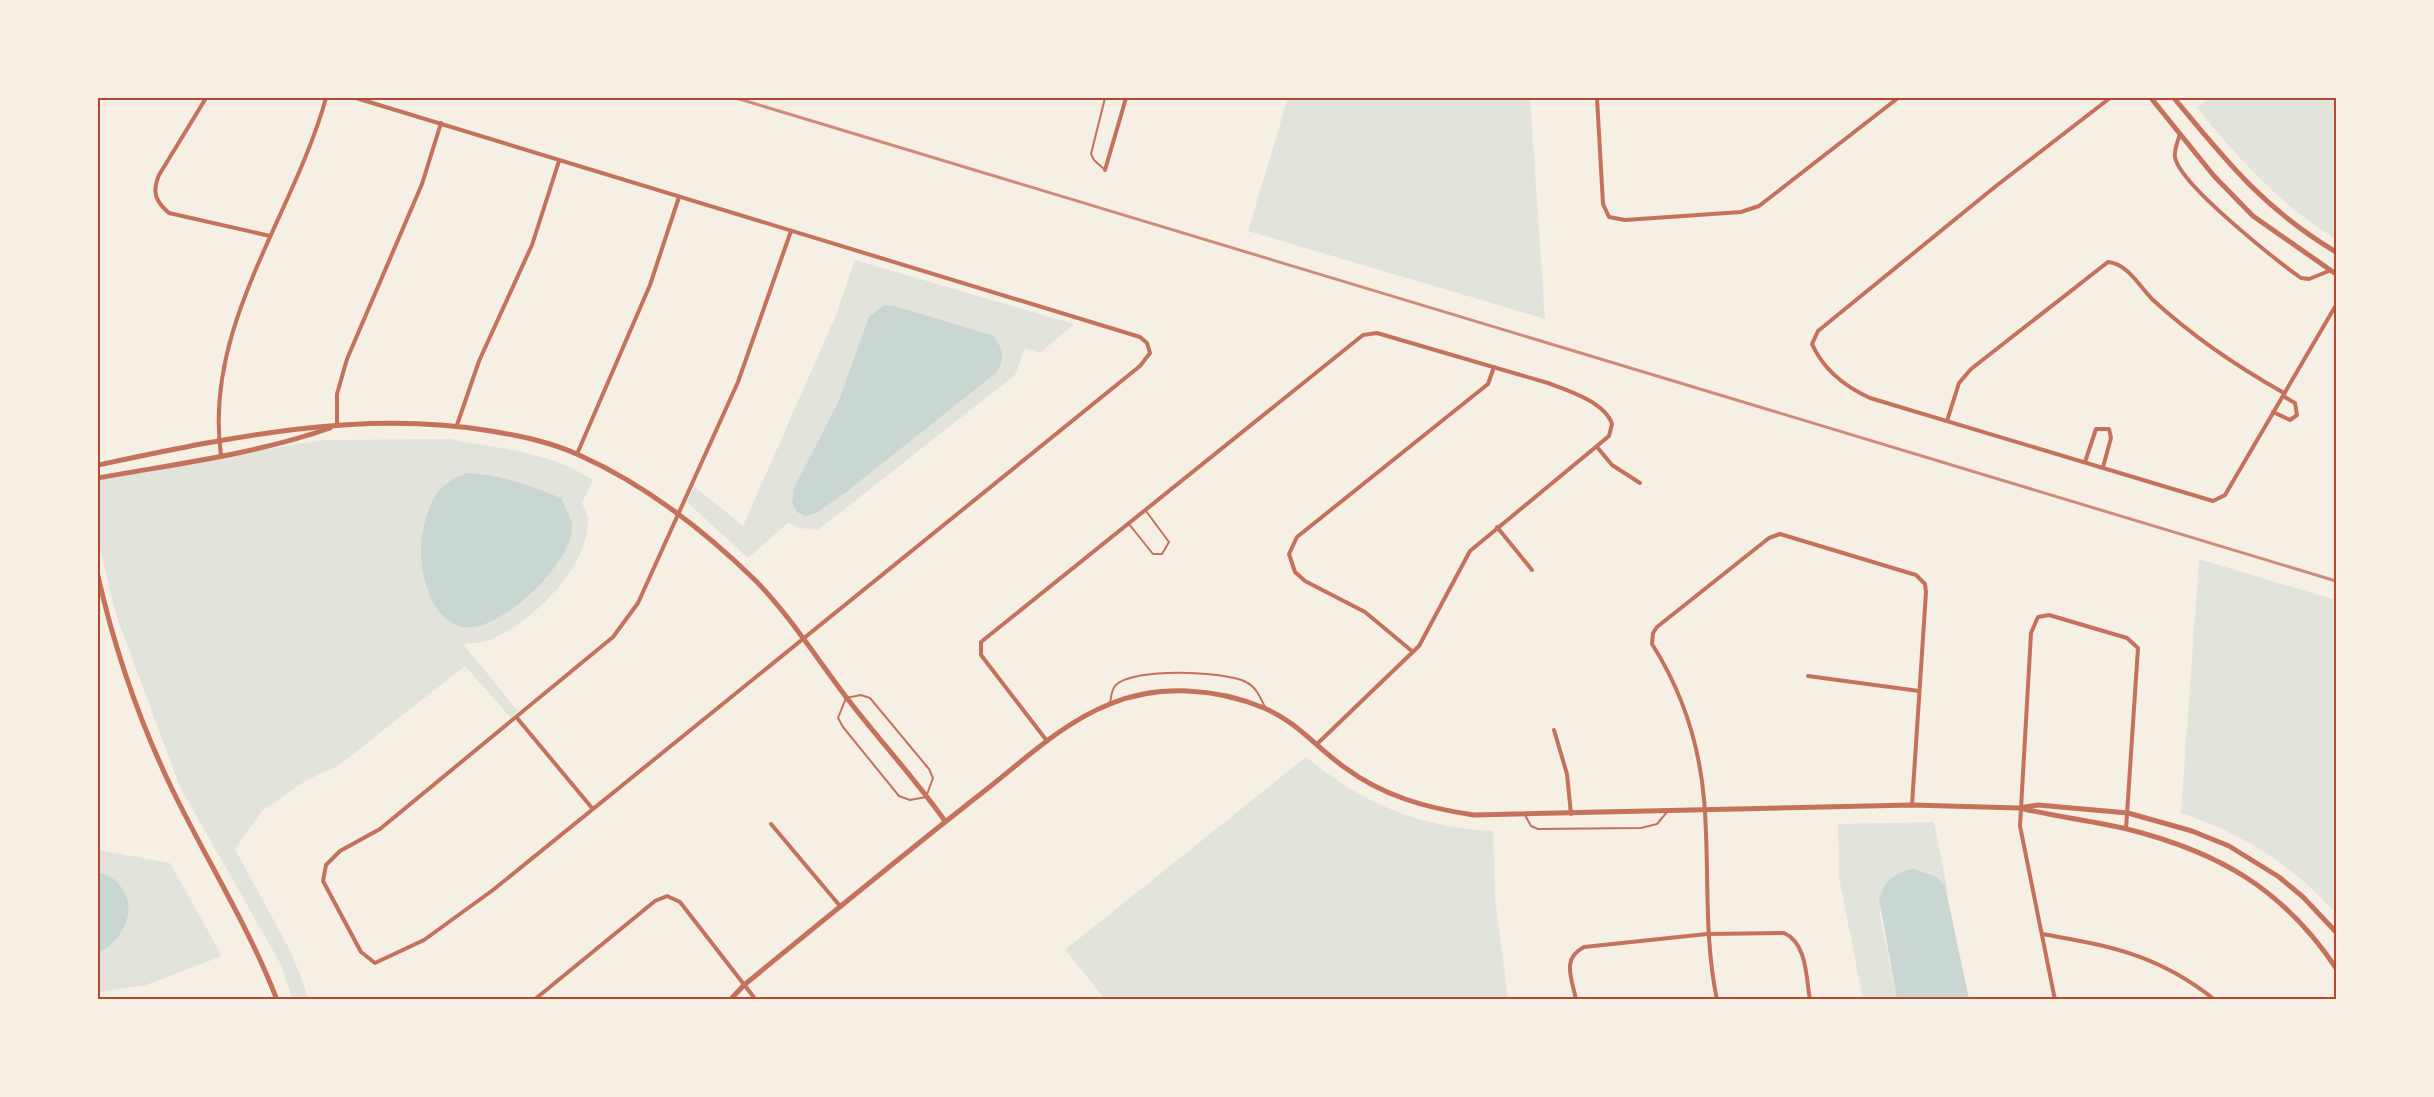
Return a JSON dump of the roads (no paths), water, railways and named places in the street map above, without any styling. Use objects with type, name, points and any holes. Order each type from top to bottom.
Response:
[{"type":"street","points":[[206,98],[159,175],[154,186],[154,196],[159,205],[169,213],[270,236]]},
{"type":"street","points":[[221,455],[218,400],[227,348],[270,236],[316,135],[327,98]]},
{"type":"street","points":[[356,98],[1140,337],[1147,343],[1150,353],[1140,366],[493,890],[424,940],[375,963],[361,952],[323,881],[326,865],[340,851],[380,829],[517,718],[613,637],[638,603],[738,382],[791,231]]},
{"type":"street","points":[[1105,170],[1126,98]]},
{"type":"street","points":[[1597,98],[1604,204],[1609,217],[1625,220],[1741,212],[1759,206],[1898,98]]},
{"type":"street","points":[[2110,98],[1996,186],[1818,331],[1812,344],[1836,376],[1850,389],[1870,398],[2213,501],[2220,500],[2337,305]]},
{"type":"street","points":[[2151,98],[2253,216],[2329,271],[2337,274]]},
{"type":"street","points":[[2174,98],[2228,164],[2264,200],[2299,229],[2337,252]]},
{"type":"street","points":[[337,425],[337,394],[347,359],[422,184],[441,123]]},
{"type":"street","points":[[2180,134],[2175,158],[2180,167],[2218,210],[2251,240],[2301,278],[2309,279],[2329,271]]},
{"type":"street","points":[[457,425],[479,361],[532,245],[559,161]]},
{"type":"street","points":[[577,454],[650,285],[679,197]]},
{"type":"street","points":[[1947,421],[1959,383],[1971,369],[2108,262],[2122,266],[2175,320],[2212,350],[2295,403],[2297,415],[2290,420],[2273,412]]},
{"type":"street","points":[[1048,742],[981,655],[981,642],[1363,335],[1377,333],[1494,367],[1575,394],[1602,410],[1612,424],[1609,436],[1497,527],[1467,556],[1424,639],[1317,744]]},
{"type":"street","points":[[1413,652],[1365,612],[1300,577],[1291,566],[1290,547],[1304,531],[1488,384],[1494,367]]},
{"type":"street","points":[[98,465],[219,440],[295,428],[401,422],[457,425],[526,437],[577,454],[629,481],[678,513],[713,541],[758,584],[945,821]]},
{"type":"street","points":[[98,478],[300,438],[337,425]]},
{"type":"street","points":[[2085,462],[2094,433],[2097,429],[2105,427],[2109,429],[2112,438],[2103,467]]},
{"type":"street","points":[[1597,447],[1612,465],[1640,483]]},
{"type":"street","points":[[1497,527],[1532,570]]},
{"type":"street","points":[[1717,999],[1707,934],[1704,810],[1698,763],[1688,718],[1675,682],[1653,644],[1653,633],[1657,627],[1769,538],[1786,535],[1911,573],[1922,579],[1926,592],[1912,805]]},
{"type":"street","points":[[98,576],[108,624],[141,722],[173,792],[263,962],[277,999]]},
{"type":"street","points":[[2055,999],[2020,826],[2019,808],[2031,633],[2038,617],[2049,615],[2127,638],[2138,648],[2126,829]]},
{"type":"street","points":[[1808,676],[1919,691]]},
{"type":"street","points":[[730,999],[744,985],[945,821],[1048,742],[1110,704],[1149,693],[1182,690],[1216,694],[1265,708],[1317,744],[1359,778],[1413,804],[1474,815],[1912,805],[2019,808],[2061,805],[2128,813],[2192,831],[2229,846],[2279,877],[2303,897],[2337,933]]},
{"type":"street","points":[[517,718],[592,808]]},
{"type":"street","points":[[1554,730],[1567,774],[1571,814]]},
{"type":"street","points":[[2019,808],[2126,829],[2180,846],[2245,875],[2283,903],[2319,942],[2337,968]]},
{"type":"street","points":[[771,824],[840,906]]},
{"type":"street","points":[[534,999],[655,901],[667,896],[680,902],[756,999]]},
{"type":"street","points":[[1576,999],[1569,959],[1573,952],[1584,947],[1707,934],[1784,933],[1794,938],[1800,946],[1810,999]]},
{"type":"street","points":[[2042,934],[2140,956],[2182,974],[2216,999]]},
{"type":"lane","points":[[1105,98],[1092,142],[1091,154],[1105,170]]},
{"type":"lane","points":[[1130,524],[1153,554],[1162,554],[1169,542],[1146,511]]},
{"type":"lane","points":[[1110,704],[1114,687],[1123,681],[1149,675],[1190,672],[1245,681],[1256,689],[1265,708]]},
{"type":"lane","points":[[861,695],[870,698],[929,769],[933,778],[926,797],[910,800],[899,796],[865,756],[837,718],[846,698],[861,695]]},
{"type":"lane","points":[[1524,815],[1531,826],[1538,829],[1617,828],[1657,824],[1667,811]]},
{"type":"railway","points":[[736,98],[2336,581]]}]
